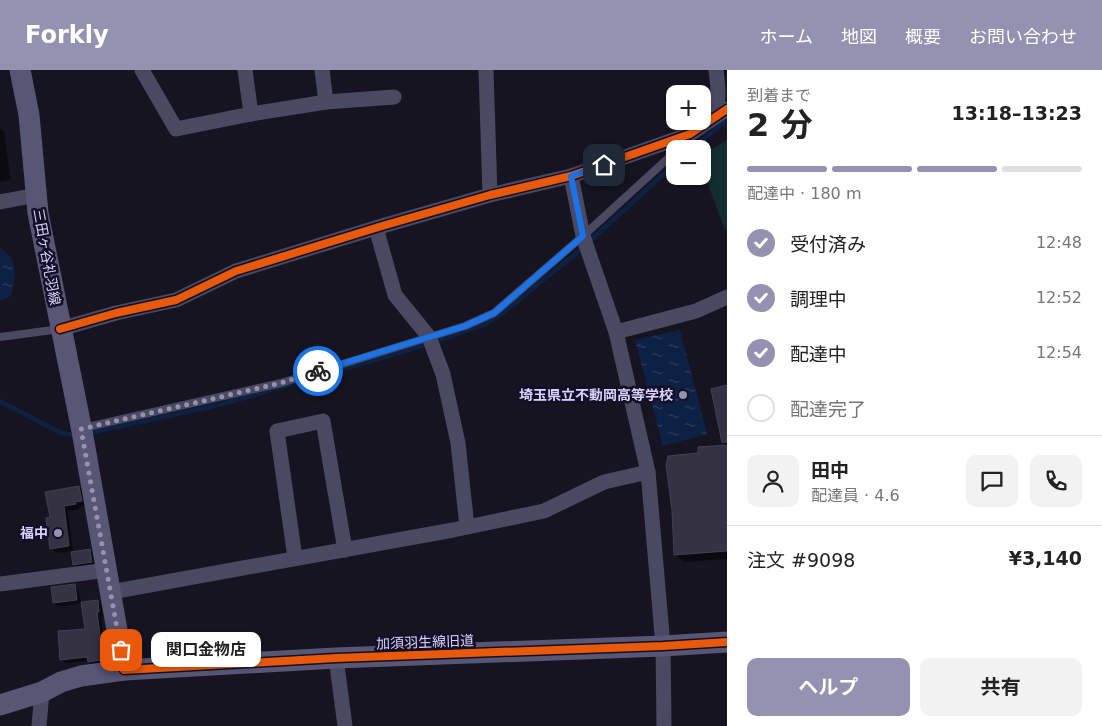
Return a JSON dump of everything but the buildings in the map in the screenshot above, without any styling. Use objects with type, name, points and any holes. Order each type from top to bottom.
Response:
[{"type":"main road","name":"三田ヶ谷礼羽線","points":[[20,70],[28,108],[36,195],[60,329],[82,432],[124,670]]},
{"type":"main road","name":"加須羽生線旧道","points":[[124,670],[336,658],[727,642]]},
{"type":"main road","points":[[0,705],[42,692],[62,682],[81,676],[124,670]]},
{"type":"street","points":[[142,70],[176,129],[326,102],[394,97]]},
{"type":"street","points":[[245,70],[252,114]]},
{"type":"street","points":[[322,70],[326,102]]},
{"type":"street","points":[[486,70],[490,195]]},
{"type":"street","points":[[711,118],[720,96],[716,70]]},
{"type":"street","points":[[711,121],[727,109]]},
{"type":"street","points":[[60,329],[116,313],[176,300],[236,271],[490,195],[571,176],[671,142],[697,130]]},
{"type":"street","points":[[571,176],[585,242],[616,332],[648,472],[663,646],[664,726]]},
{"type":"street","points":[[0,202],[36,195]]},
{"type":"street","points":[[376,228],[396,295],[431,341],[443,374],[458,443],[467,527]]},
{"type":"street","points":[[616,332],[696,311],[727,297]]},
{"type":"street","points":[[295,558],[277,431],[323,421],[345,550]]},
{"type":"street","points":[[111,592],[345,550],[544,511],[604,482],[648,472]]},
{"type":"street","points":[[0,584],[107,570]]},
{"type":"street","points":[[336,658],[345,726]]},
{"type":"street","points":[[39,726],[42,692]]},
{"type":"lane","points":[[688,140],[699,130]]},
{"type":"lane","points":[[82,432],[281,383],[431,341],[494,313],[585,242],[666,161]]},
{"type":"lane","points":[[0,338],[60,329]]},
{"type":"green space","points":[[727,140],[727,229],[725,230],[708,185],[711,185],[711,150]]},
{"type":"water","points":[[0,248],[11,258],[15,276],[11,296],[0,301]]},
{"type":"water","points":[[680,330],[707,434],[663,446],[635,340]]},
{"type":"waterway","points":[[703,140],[727,119]]},
{"type":"waterway","points":[[592,239],[666,172]]},
{"type":"waterway","points":[[436,341],[486,324],[504,312],[580,250]]},
{"type":"waterway","points":[[89,433],[223,404],[426,345]]},
{"type":"waterway","points":[[0,401],[59,432],[73,435]]},
{"type":"cycle path","points":[[60,329],[116,313],[176,300],[236,271],[382,226],[490,195],[571,176],[690,134],[727,109]]},
{"type":"cycle path","points":[[124,670],[336,658],[727,642]]},
{"type":"way so far","points":[[121,650],[81,429],[281,383],[318,371]]},
{"type":"place","name":"埼玉県立不動岡高等学校","points":[[683,395]]},
{"type":"place","name":"福中","points":[[58,533]]},
{"type":"place","name":"関口金物店","points":[[121,650]]},
{"type":"route","points":[[318,371],[465,326],[494,313],[583,236],[571,176],[604,165]]}]
